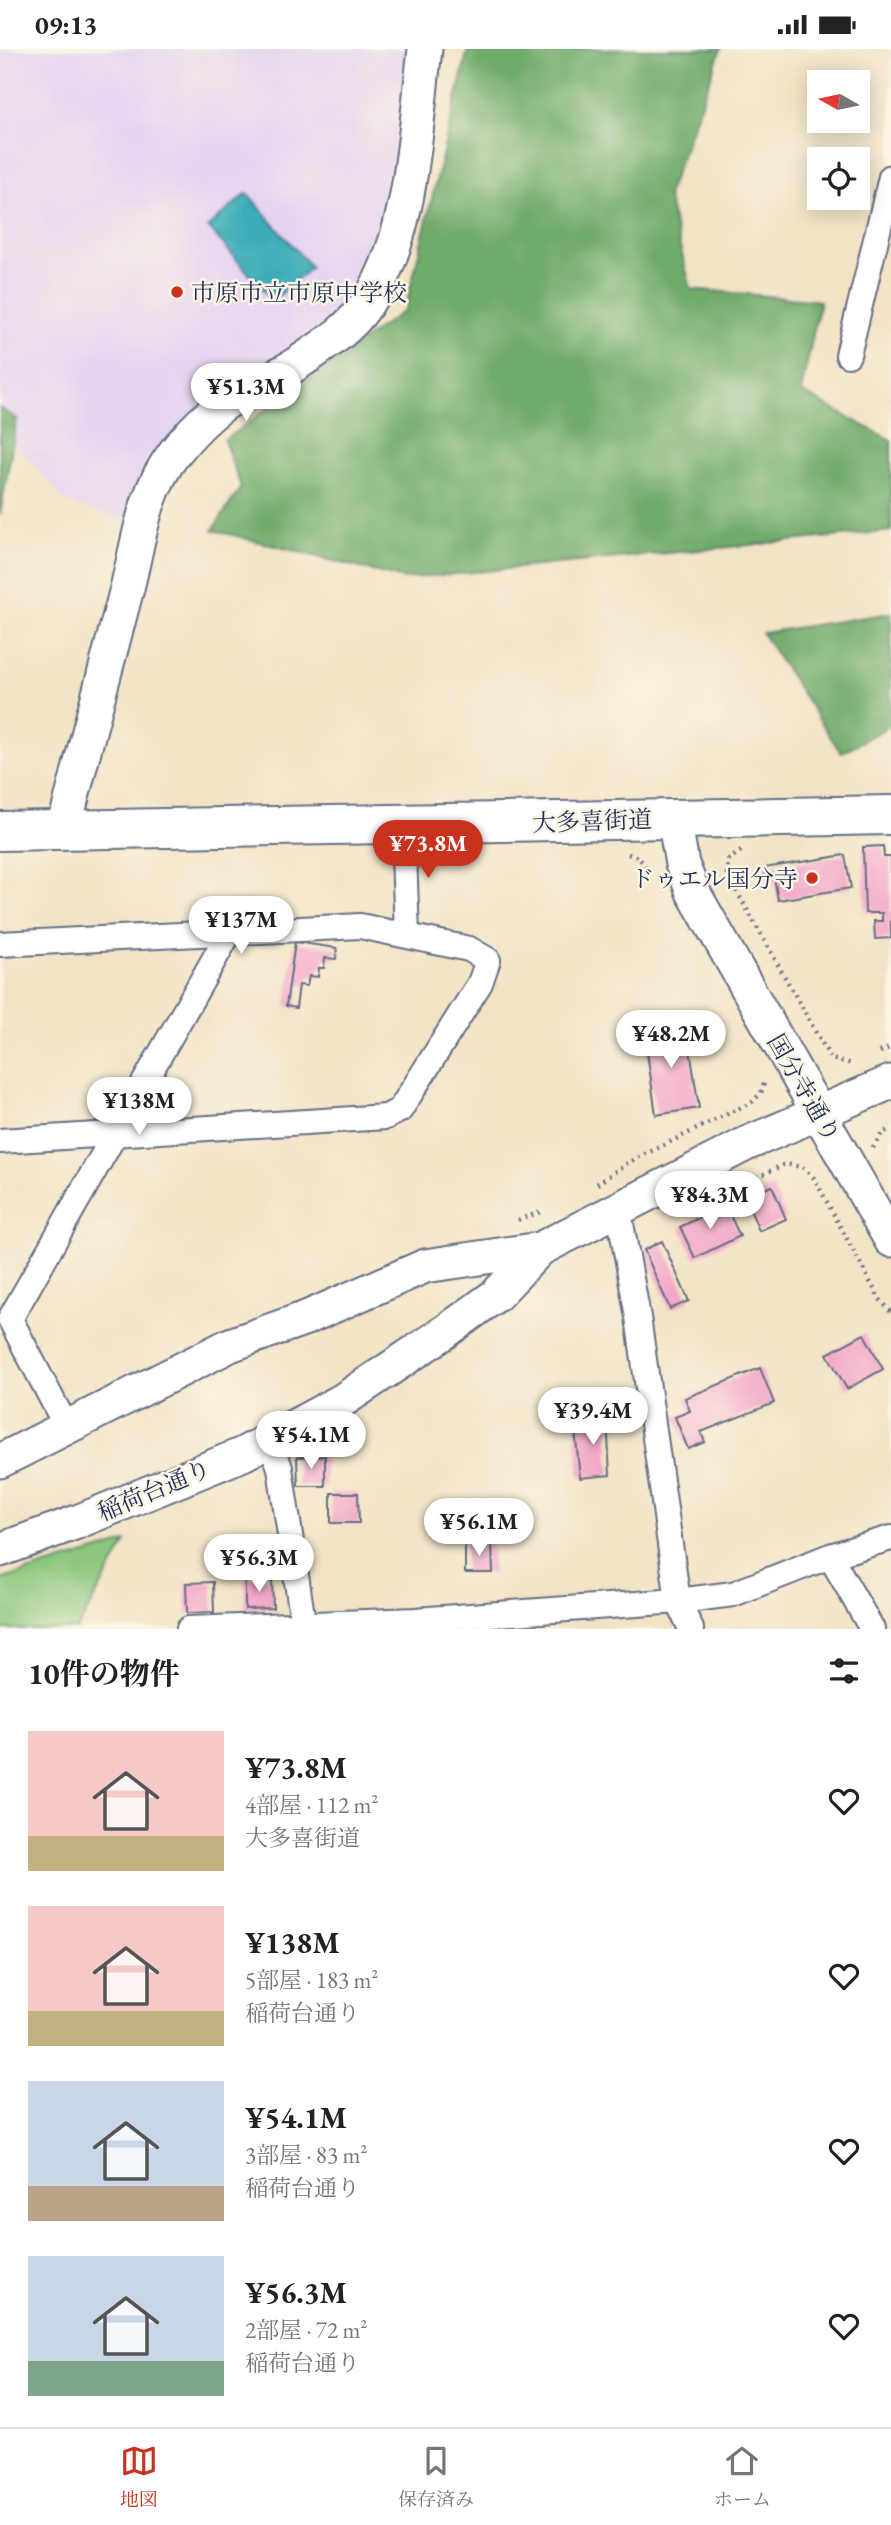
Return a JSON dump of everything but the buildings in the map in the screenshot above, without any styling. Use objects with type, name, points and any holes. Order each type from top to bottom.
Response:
[{"type":"highway","name":"大多喜街道","points":[[0,831],[62,832],[891,815]]},
{"type":"street","points":[[62,832],[127,592],[139,526],[152,491],[175,453],[223,404],[320,348],[347,327],[366,305],[394,253],[410,168],[425,49]]},
{"type":"street","points":[[848,355],[891,177]]},
{"type":"street","name":"国分寺通り","points":[[674,818],[682,864],[693,891],[891,1240]]},
{"type":"street","points":[[403,825],[407,936]]},
{"type":"street","points":[[0,944],[360,926],[468,949],[488,960],[480,983],[400,1110],[386,1117],[0,1141]]},
{"type":"street","points":[[66,1426],[5,1319],[229,933]]},
{"type":"street","name":"稲荷台通り","points":[[0,1550],[77,1523],[243,1454],[343,1400],[496,1295],[540,1249],[607,1196],[820,1114],[885,1068]]},
{"type":"street","points":[[607,1196],[638,1317],[678,1601],[691,1629]]},
{"type":"street","name":"稲荷台通り","points":[[0,1461],[230,1345],[306,1318],[425,1266],[540,1249]]},
{"type":"street","points":[[270,1439],[280,1468],[303,1622]]},
{"type":"street","points":[[189,1629],[303,1622],[411,1624],[733,1594],[831,1556],[891,1538]]},
{"type":"street","points":[[831,1556],[872,1629]]},
{"type":"path","points":[[621,852],[638,857],[657,882]]},
{"type":"path","points":[[727,874],[831,1059],[854,1064]]},
{"type":"path","points":[[885,1068],[891,1047]]},
{"type":"path","points":[[607,1196],[629,1161],[752,1102],[761,1093],[766,1079]]},
{"type":"path","points":[[883,1125],[886,1131]]},
{"type":"path","points":[[698,1205],[785,1164],[802,1167],[817,1177],[879,1298],[891,1312]]},
{"type":"path","points":[[507,1224],[546,1210]]},
{"type":"shaded area","name":"市原市立市原中学校","points":[[0,49],[415,49],[381,255],[327,330],[198,407],[141,476],[128,522],[66,502],[0,426]]},
{"type":"green space","points":[[468,49],[721,49],[667,196],[691,289],[820,301],[801,392],[891,440],[891,531],[404,579],[213,530],[241,487],[224,440],[405,310]]},
{"type":"green space","points":[[0,408],[17,419],[0,515]]},
{"type":"green space","points":[[891,613],[891,725],[841,753],[762,633]]},
{"type":"green space","points":[[126,1542],[77,1629],[0,1629],[0,1580]]},
{"type":"water","points":[[247,193],[311,267],[273,301],[208,227]]},
{"type":"place","name":"市原市立市原中学校","points":[[177,292]]},
{"type":"place","name":"ドゥエル国分寺","points":[[812,878]]}]
